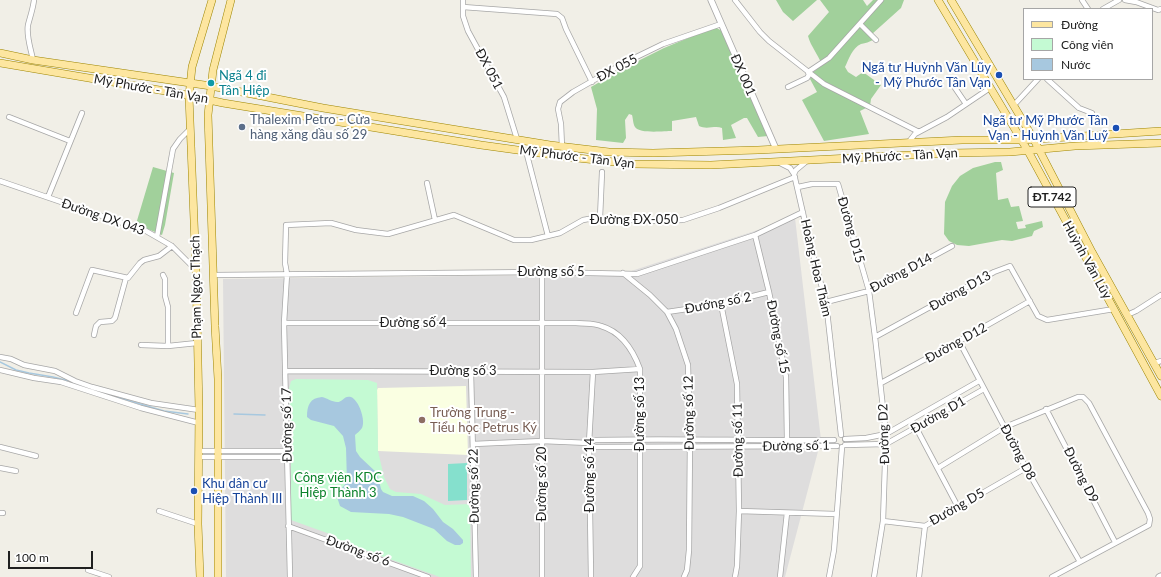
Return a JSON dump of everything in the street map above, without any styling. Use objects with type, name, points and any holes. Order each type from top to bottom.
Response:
[{"type":"main road","name":"Phạm Ngọc Thạch","points":[[200,577],[198,524],[200,454],[196,270],[189,96],[192,67],[212,0]]},
{"type":"main road","name":"Phạm Ngọc Thạch","points":[[218,577],[218,379],[208,126],[209,100],[213,70],[231,0]]},
{"type":"main road","name":"Huỳnh Văn Lũy","points":[[938,0],[1028,151],[1161,396]]},
{"type":"main road","name":"Huỳnh Văn Lũy","points":[[951,0],[1033,138],[1092,252],[1127,315],[1158,362],[1161,376]]},
{"type":"main road","name":"Mỹ Phước - Tân Vạn","points":[[0,53],[34,60],[211,86],[323,108],[562,147],[609,152],[653,153],[962,140],[1021,140],[1033,138],[1161,131]]},
{"type":"main road","name":"Mỹ Phước - Tân Vạn","points":[[0,63],[209,100],[526,151],[568,157],[649,165],[711,165],[950,153],[1028,151],[1075,146],[1161,143]]},
{"type":"street","points":[[34,0],[28,26],[28,38],[34,60]]},
{"type":"street","name":"ĐX 051","points":[[463,0],[463,16],[468,31],[504,98],[517,139]]},
{"type":"street","name":"ĐX 001","points":[[711,0],[776,149]]},
{"type":"street","points":[[735,0],[760,32],[773,45],[827,86],[919,132]]},
{"type":"street","points":[[808,72],[829,58],[881,0]]},
{"type":"street","points":[[1105,8],[1119,0]]},
{"type":"street","points":[[1125,0],[1152,8]]},
{"type":"street","points":[[463,7],[557,14],[562,18],[592,82]]},
{"type":"street","name":"ĐX 055","points":[[562,147],[561,124],[558,109],[560,102],[573,92],[624,63],[663,44],[721,24]]},
{"type":"street","points":[[860,24],[876,40]]},
{"type":"street","points":[[788,87],[807,78],[810,75],[808,72]]},
{"type":"street","points":[[1014,105],[1037,80]]},
{"type":"street","points":[[1048,80],[1079,108],[1092,113]]},
{"type":"street","points":[[953,85],[966,104]]},
{"type":"street","points":[[908,143],[919,132],[947,117],[990,88]]},
{"type":"street","points":[[48,197],[82,113]]},
{"type":"street","points":[[9,117],[70,141]]},
{"type":"street","points":[[158,237],[173,149],[180,139],[190,130]]},
{"type":"street","points":[[526,151],[548,236]]},
{"type":"street","points":[[795,176],[796,170],[808,160]]},
{"type":"street","points":[[779,162],[790,168],[795,176]]},
{"type":"street","points":[[600,218],[602,172]]},
{"type":"street","name":"Đường ĐX-050","points":[[286,225],[331,223],[356,230],[388,234],[454,215],[514,240],[531,240],[560,232],[584,220],[594,218],[648,222],[683,220],[719,208],[795,176]]},
{"type":"street","name":"Hoàng Hoa Thám","points":[[795,176],[811,248],[826,302],[843,437],[846,443],[841,446]]},
{"type":"street","name":"Đường DX 043","points":[[0,181],[146,231],[172,246],[196,270]]},
{"type":"street","points":[[427,183],[435,220]]},
{"type":"street","name":"Đường D15","points":[[798,187],[812,184],[838,184],[869,291]]},
{"type":"street","name":"Đường số 5","points":[[214,275],[542,272],[637,274],[755,235],[803,212]]},
{"type":"street","name":"Đường số 17","points":[[286,225],[285,263],[287,274],[284,323],[290,577]]},
{"type":"street","name":"Đường số 15","points":[[755,235],[769,292],[786,377],[787,440]]},
{"type":"street","points":[[94,335],[96,326],[100,322],[112,322],[115,318],[126,278],[129,277],[144,260],[159,256],[172,246]]},
{"type":"street","name":"Đường D14","points":[[826,302],[869,291],[952,246]]},
{"type":"street","name":"Đường D13","points":[[875,337],[994,272],[1010,266],[1030,301]]},
{"type":"street","points":[[76,313],[92,270],[126,278]]},
{"type":"street","name":"Đường số 20","points":[[542,272],[542,577]]},
{"type":"street","name":"Đường số 12","points":[[623,273],[650,295],[667,312],[676,329],[688,365],[690,440],[689,550],[687,570],[684,577]]},
{"type":"street","points":[[163,275],[165,279],[165,296],[168,307],[168,346]]},
{"type":"street","name":"Đường D2","points":[[869,291],[886,434],[883,521],[874,577]]},
{"type":"street","name":"Đướng số 2","points":[[667,312],[721,304],[769,292]]},
{"type":"street","points":[[1127,315],[1136,312],[1161,295]]},
{"type":"street","points":[[1030,301],[1038,316],[1047,320],[1114,308]]},
{"type":"street","name":"Đường D12","points":[[881,383],[1030,301]]},
{"type":"street","name":"Đường số 11","points":[[721,304],[737,384],[739,511],[737,566],[734,577]]},
{"type":"street","name":"Đường số 4","points":[[284,323],[543,323]]},
{"type":"street","name":"Đường số 13","points":[[543,323],[576,323],[601,326],[624,339],[636,356],[640,369],[640,566],[633,577]]},
{"type":"street","name":"Đường D8","points":[[959,341],[1026,468],[1080,562]]},
{"type":"street","points":[[140,345],[168,346],[197,343]]},
{"type":"street","points":[[0,357],[11,359],[24,365],[55,371],[92,386],[151,403],[199,410]]},
{"type":"street","name":"Đường số 3","points":[[286,371],[593,372],[640,369]]},
{"type":"street","points":[[0,370],[34,378],[61,382],[141,408],[199,423]]},
{"type":"street","name":"Đường số 22","points":[[471,372],[476,577]]},
{"type":"street","name":"Đường số 14","points":[[591,577],[589,443],[593,372]]},
{"type":"street","name":"Đường D1","points":[[843,437],[866,438],[886,434],[980,381]]},
{"type":"street","name":"Đường D1","points":[[841,446],[886,444],[917,428],[984,389]]},
{"type":"street","points":[[938,468],[1005,427],[1046,409],[1078,397],[1083,397],[1089,403],[1148,513],[1150,519],[1149,525],[1052,577]]},
{"type":"street","points":[[952,398],[956,404]]},
{"type":"street","name":"Đường D9","points":[[1046,409],[1115,542]]},
{"type":"street","points":[[912,420],[958,507]]},
{"type":"street","points":[[830,577],[834,550],[841,446],[834,440],[836,437],[843,437]]},
{"type":"street","name":"Đường số 1","points":[[473,444],[542,441],[589,443],[594,440],[640,438],[690,440],[834,440]]},
{"type":"street","name":"Đường số 1","points":[[589,443],[594,447],[841,446]]},
{"type":"street","points":[[0,447],[36,456]]},
{"type":"street","points":[[200,454],[287,451]]},
{"type":"street","points":[[218,454],[287,457]]},
{"type":"street","points":[[0,468],[16,471]]},
{"type":"street","name":"Đường D5","points":[[883,521],[925,526],[1026,468]]},
{"type":"street","points":[[159,511],[198,524]]},
{"type":"street","points":[[739,511],[836,514]]},
{"type":"street","points":[[780,577],[787,513]]},
{"type":"street","name":"Đường số 6","points":[[288,526],[428,577]]},
{"type":"street","points":[[919,577],[925,526]]},
{"type":"street","points":[[88,570],[109,577]]},
{"type":"shaded area","points":[[795,218],[821,440],[785,577],[226,577],[223,279],[622,274]]},
{"type":"shaded area","name":"Trường Trung - Tiểu học Petrus Ký","points":[[466,386],[468,455],[378,451],[378,388]]},
{"type":"shaded area","points":[[467,463],[467,500],[448,501],[448,464]]},
{"type":"green space","points":[[776,0],[817,0],[793,21],[783,12]]},
{"type":"green space","points":[[820,0],[863,0],[867,6],[873,0],[904,0],[901,8],[872,34],[873,40],[861,44],[855,48],[845,67],[848,72],[856,77],[863,72],[881,85],[871,99],[870,106],[860,111],[869,134],[824,141],[802,100],[817,92],[810,79],[812,73],[822,65],[808,36],[829,12]]},
{"type":"green space","points":[[715,27],[722,31],[768,136],[758,137],[747,118],[744,118],[731,125],[736,138],[723,140],[722,128],[705,128],[699,126],[696,117],[672,121],[672,131],[641,131],[634,126],[632,115],[629,114],[625,120],[626,138],[623,143],[596,140],[597,109],[591,87],[664,48]]},
{"type":"green space","points":[[995,162],[1001,162],[1003,170],[996,173],[998,200],[1008,198],[1011,207],[1019,206],[1023,221],[1016,222],[1018,229],[1026,228],[1025,225],[1042,221],[1043,227],[1034,231],[1032,236],[1012,241],[1002,240],[969,246],[957,245],[949,241],[944,234],[945,202],[952,186],[960,176],[973,168]]},
{"type":"green space","points":[[153,167],[174,173],[162,235],[136,224]]},
{"type":"green space","name":"Công viên KDC Hiệp Thành 3","points":[[296,379],[368,380],[377,383],[378,451],[384,477],[390,489],[396,492],[421,494],[445,505],[470,504],[471,577],[440,577],[345,543],[327,533],[291,520],[291,432],[289,389],[291,381]]},
{"type":"water","points":[[322,397],[337,402],[351,397],[357,402],[361,411],[363,425],[355,435],[356,451],[360,457],[377,473],[383,492],[392,496],[413,496],[424,501],[433,509],[443,522],[453,529],[463,540],[463,543],[460,545],[455,545],[447,541],[434,529],[403,517],[389,514],[351,512],[340,506],[337,497],[338,493],[347,482],[346,448],[343,436],[334,426],[311,420],[307,417],[310,403],[315,399]]},
{"type":"waterway","points":[[0,362],[16,370],[70,380]]},
{"type":"waterway","points":[[103,393],[164,411],[188,414]]},
{"type":"waterway","points":[[234,414],[265,415]]},
{"type":"place","name":"Ngã tư Huỳnh Văn Lũy - Mỹ Phước Tân Vạn","points":[[999,75]]},
{"type":"place","name":"Ngã 4 đi Tân Hiệp","points":[[211,83]]},
{"type":"place","name":"Thalexim Petro - Cửa hàng xăng dầu số 29","points":[[242,127]]},
{"type":"place","name":"Ngã tư Mỹ Phước Tân Vạn - Huỳnh Văn Luỹ","points":[[1116,128]]},
{"type":"place","name":"Trường Trung - Tiểu học Petrus Ký","points":[[422,420]]},
{"type":"place","name":"Khu dân cư Hiệp Thành III","points":[[194,491]]}]
